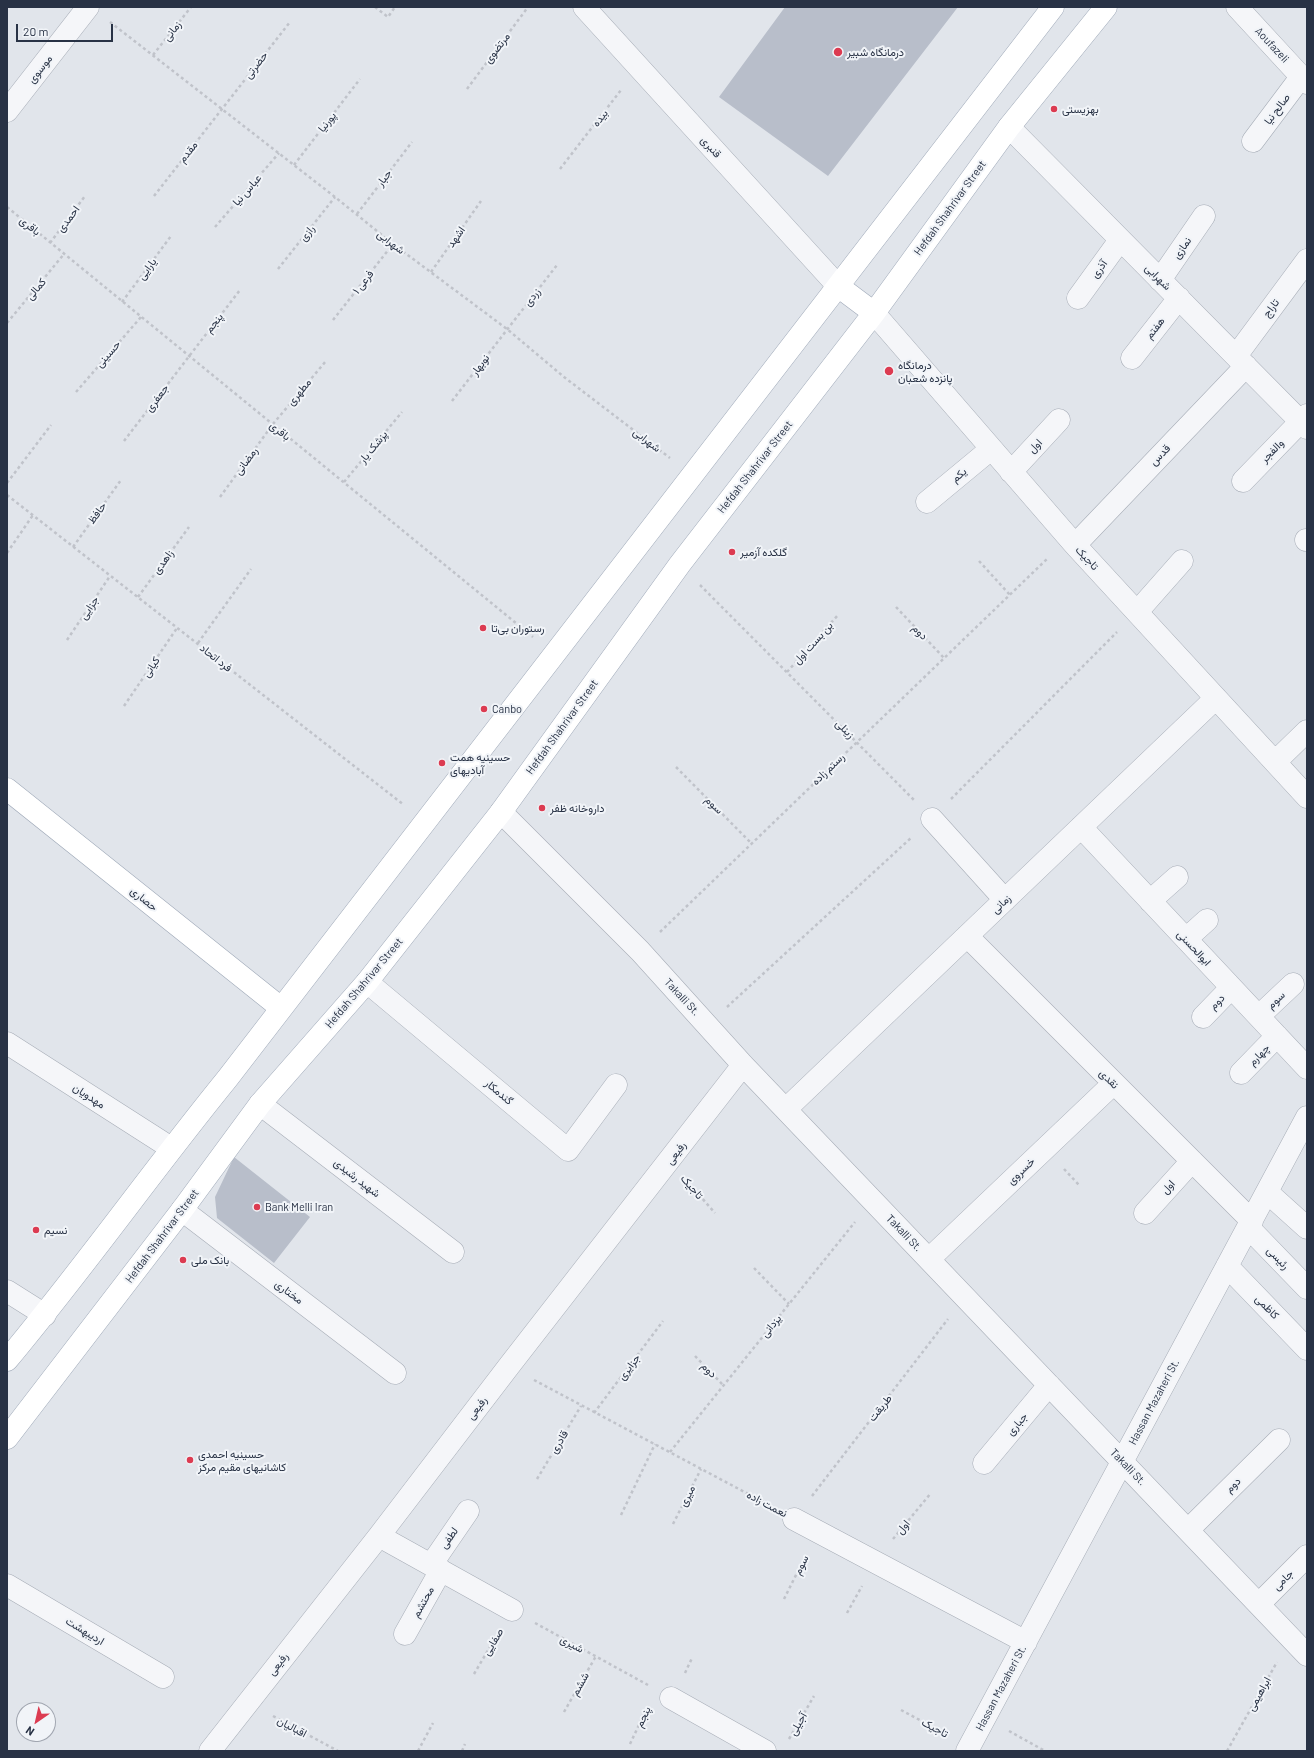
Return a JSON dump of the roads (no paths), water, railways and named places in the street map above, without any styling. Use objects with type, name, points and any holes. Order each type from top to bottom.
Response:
[{"type":"main road","points":[[7,1360],[45,1314],[147,1182],[171,1148],[425,822],[1053,7]]},
{"type":"main road","name":"Hefdah Shahrivar Street","points":[[7,1438],[182,1210],[260,1104],[367,982],[501,812],[680,564],[874,313],[1009,127],[1106,7]]},
{"type":"main road","points":[[838,286],[874,313]]},
{"type":"main road","name":"حصاری","points":[[7,789],[281,1008]]},
{"type":"street","name":"موسوی","points":[[7,111],[88,7]]},
{"type":"street","name":"قنبری","points":[[584,7],[838,286]]},
{"type":"street","name":"Aoufazeli","points":[[1237,7],[1304,80]]},
{"type":"street","name":"صالح نیا","points":[[1253,141],[1304,80]]},
{"type":"street","name":"شهرابی","points":[[1009,127],[1241,361],[1305,422]]},
{"type":"street","name":"نمازی","points":[[1160,280],[1204,216]]},
{"type":"street","name":"آذری","points":[[1078,298],[1120,240]]},
{"type":"street","name":"تاراج","points":[[1241,361],[1307,260]]},
{"type":"street","name":"هفتم","points":[[1132,358],[1179,298]]},
{"type":"street","name":"تاجیک","points":[[874,313],[1072,541],[1307,797]]},
{"type":"street","name":"قدس","points":[[1072,541],[1241,361]]},
{"type":"street","name":"اول","points":[[1011,472],[1059,420]]},
{"type":"street","name":"والفجر","points":[[1243,481],[1305,422]]},
{"type":"street","name":"یکم","points":[[927,502],[991,448]]},
{"type":"street","points":[[1137,612],[1182,561]]},
{"type":"street","name":"زمانی","points":[[786,1109],[1216,698]]},
{"type":"street","points":[[1275,762],[1307,731]]},
{"type":"street","name":"Takalli St.","points":[[501,812],[640,951],[743,1065],[1307,1655]]},
{"type":"street","points":[[932,819],[1005,900]]},
{"type":"street","name":"ابوالحسنی","points":[[1081,827],[1307,1068]]},
{"type":"street","points":[[1150,901],[1176,877]]},
{"type":"street","points":[[1186,939],[1207,920]]},
{"type":"street","name":"نقدی","points":[[968,936],[1192,1161],[1250,1224]]},
{"type":"street","name":"گندمکار","points":[[367,982],[568,1150],[616,1085]]},
{"type":"street","name":"سوم","points":[[1259,1016],[1293,984]]},
{"type":"street","name":"دوم","points":[[1203,1016],[1231,988]]},
{"type":"street","name":"چهارم","points":[[1241,1073],[1277,1036]]},
{"type":"street","name":"مهدویان","points":[[7,1043],[171,1148]]},
{"type":"street","name":"رفیعی","points":[[210,1751],[379,1536],[743,1065]]},
{"type":"street","name":"خسروی","points":[[928,1259],[1114,1083]]},
{"type":"street","name":"شهید رشیدی","points":[[260,1104],[453,1252]]},
{"type":"street","name":"Hassan Mazaheri St.","points":[[968,1749],[1307,1117]]},
{"type":"street","name":"اول","points":[[1145,1213],[1192,1161]]},
{"type":"street","points":[[1267,1192],[1307,1228]]},
{"type":"street","name":"مختاری","points":[[182,1210],[395,1373]]},
{"type":"street","name":"رئیسی","points":[[1250,1224],[1307,1288]]},
{"type":"street","name":"کاظمی","points":[[1227,1266],[1307,1349]]},
{"type":"street","points":[[7,1290],[45,1314]]},
{"type":"street","name":"جباری","points":[[984,1463],[1049,1385]]},
{"type":"street","name":"دوم","points":[[1188,1530],[1279,1440]]},
{"type":"street","name":"لطفی","points":[[436,1568],[468,1511]]},
{"type":"street","name":"نعمت زاده","points":[[794,1519],[1026,1642]]},
{"type":"street","points":[[379,1536],[512,1610]]},
{"type":"street","name":"جامی","points":[[1259,1604],[1307,1556]]},
{"type":"street","name":"محتشم","points":[[405,1634],[436,1568]]},
{"type":"street","name":"اردیبهشت","points":[[7,1585],[163,1677]]},
{"type":"street","points":[[663,1694],[766,1751]]},
{"type":"place","name":"درمانگاه شبیر","points":[[838,52]]},
{"type":"place","name":"بهزیستی","points":[[1054,109]]},
{"type":"place","name":"درمانگاه پانزده شعبان","points":[[889,371]]},
{"type":"place","name":"گلكده آزمير","points":[[732,552]]},
{"type":"place","name":"رستوران بی‌تا","points":[[483,628]]},
{"type":"place","name":"Canbo","points":[[484,709]]},
{"type":"place","name":"حسینیه همت آبادیهای","points":[[442,763]]},
{"type":"place","name":"داروخانه ظفر","points":[[542,808]]},
{"type":"place","name":"Bank Melli Iran","points":[[257,1207]]},
{"type":"place","name":"نسیم","points":[[36,1230]]},
{"type":"place","name":"بانک ملی","points":[[183,1260]]},
{"type":"place","name":"حسینیه احمدی کاشانیهای مقیم مرکز","points":[[190,1460]]}]
